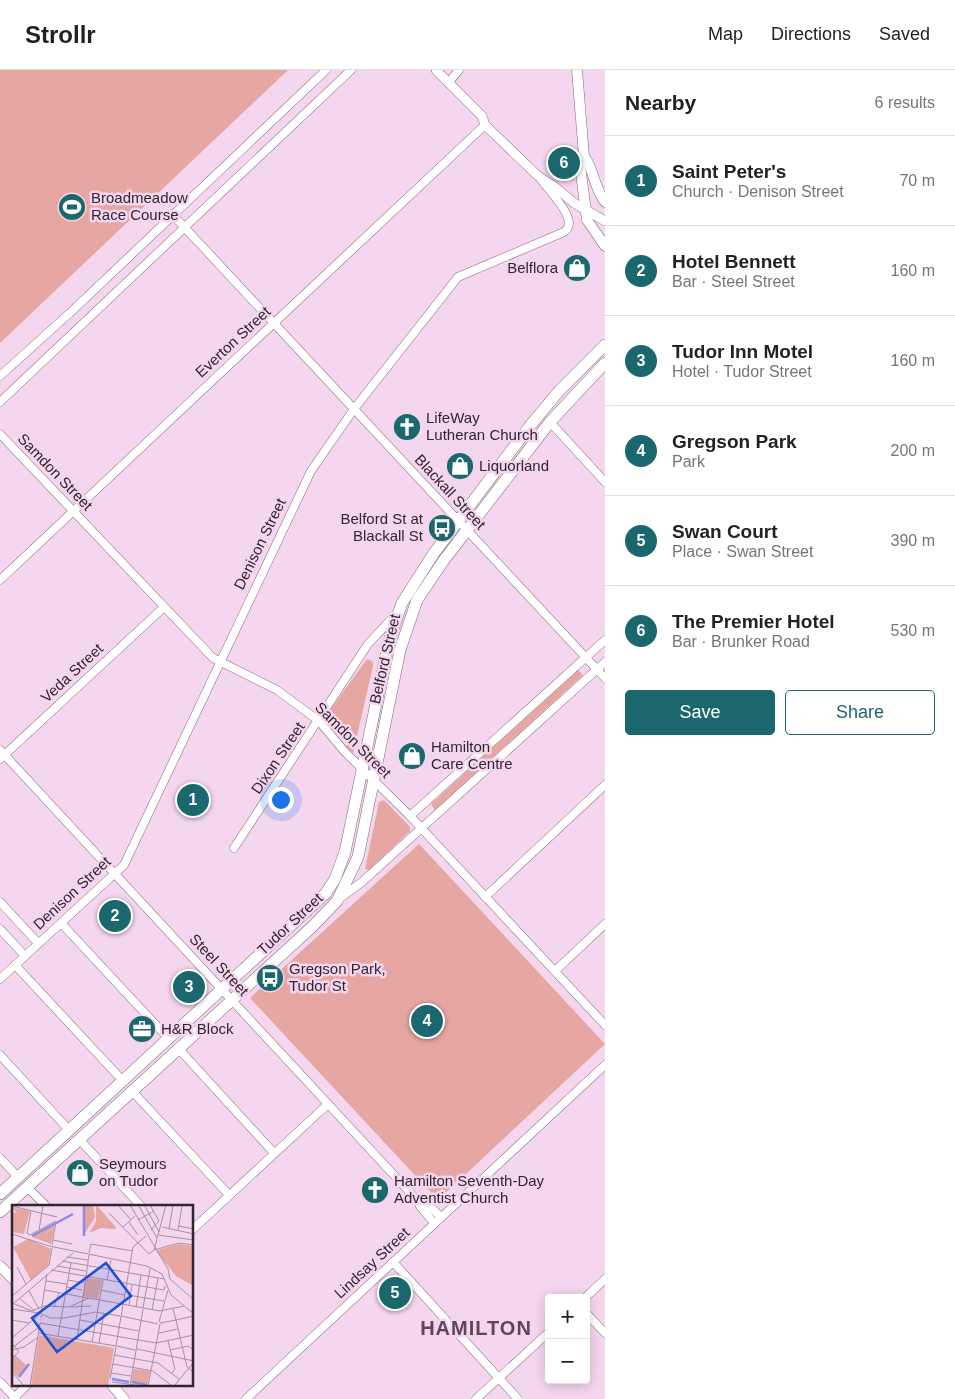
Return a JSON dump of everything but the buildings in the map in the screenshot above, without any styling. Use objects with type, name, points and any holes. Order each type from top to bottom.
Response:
[{"type":"main road","points":[[577,70],[584,156],[580,165],[585,208],[590,228],[605,246]]},
{"type":"main road","points":[[584,156],[589,163],[592,178],[603,196]]},
{"type":"main road","name":"Belford Street","points":[[341,866],[389,641],[398,611],[418,575],[546,405],[605,345]]},
{"type":"main road","name":"Belford Street","points":[[337,900],[358,857],[375,781],[400,650],[409,618],[423,589],[550,422],[605,362]]},
{"type":"main road","name":"Tudor Street","points":[[0,1194],[222,988],[320,900],[341,866]]},
{"type":"main road","name":"Tudor Street","points":[[0,1212],[312,927],[337,900]]},
{"type":"main road","points":[[0,1266],[12,1278]]},
{"type":"main road","points":[[113,1386],[124,1399]]},
{"type":"street","points":[[0,376],[72,311],[172,214],[326,70]]},
{"type":"street","points":[[0,402],[351,70]]},
{"type":"street","points":[[448,82],[459,70]]},
{"type":"street","points":[[440,71],[448,82],[482,116],[485,125],[538,176],[574,203],[605,220]]},
{"type":"street","name":"Everton Street","points":[[0,580],[485,125]]},
{"type":"street","points":[[254,138],[265,150]]},
{"type":"street","name":"Denison Street","points":[[0,979],[124,864],[310,471],[354,409],[458,277],[568,229],[571,222],[569,216],[538,176]]},
{"type":"street","name":"Blackall Street","points":[[172,214],[585,659],[605,678]]},
{"type":"street","points":[[72,311],[84,323]]},
{"type":"street","points":[[550,422],[605,482]]},
{"type":"street","name":"Samdon Street","points":[[0,434],[212,658],[277,690],[319,721],[363,769],[422,828],[605,1025]]},
{"type":"street","name":"Veda Street","points":[[2,754],[163,608]]},
{"type":"street","name":"Dixon Street","points":[[234,848],[368,644],[398,611]]},
{"type":"street","points":[[410,816],[605,640]]},
{"type":"street","name":"Tudor Street","points":[[337,900],[362,882],[605,662]]},
{"type":"street","name":"Steel Street","points":[[2,754],[115,872],[418,1200],[420,1206],[434,1223]]},
{"type":"street","points":[[486,897],[605,785]]},
{"type":"street","points":[[0,902],[38,943]]},
{"type":"street","points":[[61,922],[168,1038]]},
{"type":"street","points":[[555,970],[605,924]]},
{"type":"street","points":[[0,929],[25,956]]},
{"type":"street","points":[[16,964],[123,1081]]},
{"type":"street","points":[[178,1048],[274,1153]]},
{"type":"street","points":[[0,1055],[69,1130]]},
{"type":"street","name":"Lindsay Street","points":[[246,1399],[605,1065]]},
{"type":"street","points":[[132,1090],[229,1195]]},
{"type":"street","points":[[194,1228],[328,1104]]},
{"type":"street","points":[[79,1139],[141,1205]]},
{"type":"street","points":[[0,1158],[18,1178]]},
{"type":"street","points":[[27,1187],[45,1205]]},
{"type":"street","name":"Steel Street","points":[[418,1200],[425,1202],[441,1216]]},
{"type":"street","points":[[393,1262],[518,1399]]},
{"type":"street","points":[[589,1294],[605,1279]]},
{"type":"street","points":[[590,1317],[605,1333]]},
{"type":"street","points":[[476,1399],[545,1336]]},
{"type":"street","points":[[0,1382],[15,1398],[26,1386]]},
{"type":"shaded area","name":"Broadmeadow Race Course","points":[[0,70],[288,70],[0,343]]},
{"type":"shaded area","points":[[367,659],[373,662],[373,666],[353,753],[346,746],[351,740],[333,721],[327,726],[325,717]]},
{"type":"shaded area","points":[[578,670],[583,675],[435,810],[431,804]]},
{"type":"shaded area","points":[[384,800],[410,827],[410,831],[369,870],[365,869],[379,802]]},
{"type":"shaded area","points":[[419,844],[605,1044],[438,1200],[250,998]]},
{"type":"place","name":"The Premier Hotel","points":[[564,163]]},
{"type":"place","name":"Broadmeadow Race Course","points":[[72,207]]},
{"type":"place","name":"Belflora","points":[[577,268]]},
{"type":"place","name":"LifeWay Lutheran Church","points":[[407,427]]},
{"type":"place","name":"Liquorland","points":[[460,466]]},
{"type":"place","name":"Belford St at Blackall St","points":[[442,528]]},
{"type":"place","name":"Hamilton Care Centre","points":[[412,756]]},
{"type":"place","name":"Saint Peter's","points":[[193,800]]},
{"type":"place","name":"Hotel Bennett","points":[[115,916]]},
{"type":"place","name":"Gregson Park, Tudor St","points":[[270,978]]},
{"type":"place","name":"Tudor Inn Motel","points":[[189,987]]},
{"type":"place","name":"Gregson Park","points":[[427,1021]]},
{"type":"place","name":"H&R Block","points":[[142,1029]]},
{"type":"place","name":"Seymours on Tudor","points":[[80,1173]]},
{"type":"place","name":"Hamilton Seventh-Day Adventist Church","points":[[375,1190]]},
{"type":"place","name":"Swan Court","points":[[395,1293]]},
{"type":"district","name":"HAMILTON","points":[[476,1328]]}]
